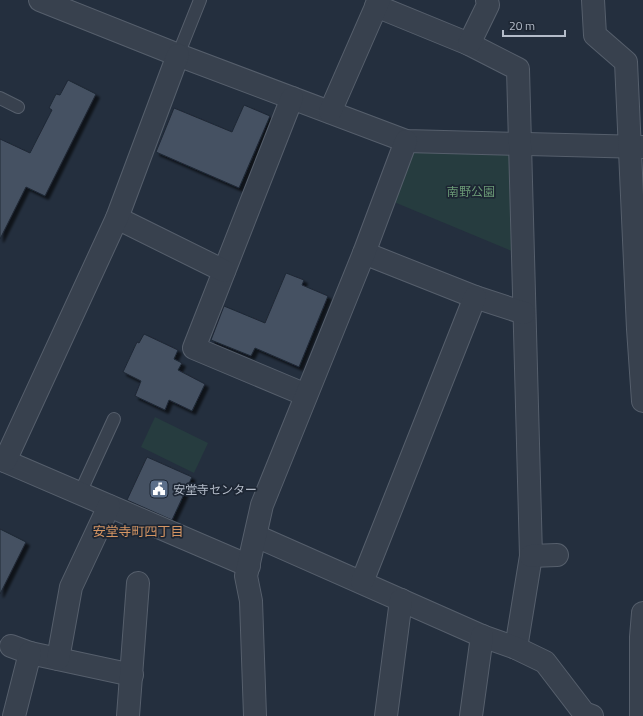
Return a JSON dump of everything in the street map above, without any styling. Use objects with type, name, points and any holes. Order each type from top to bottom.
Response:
[{"type":"street","points":[[40,0],[178,55],[406,141],[637,147]]},
{"type":"street","points":[[469,44],[488,5],[487,0]]},
{"type":"street","points":[[593,0],[595,35],[626,62],[637,147],[640,328],[643,401]]},
{"type":"street","points":[[330,112],[377,3],[469,44],[518,69],[531,556],[516,648]]},
{"type":"street","points":[[178,55],[116,218],[3,460],[249,566]]},
{"type":"street","points":[[292,98],[194,348],[306,395]]},
{"type":"street","points":[[255,716],[251,600],[246,576],[262,505],[364,253],[406,141]]},
{"type":"street","points":[[116,218],[224,270]]},
{"type":"street","points":[[364,253],[475,297],[524,313]]},
{"type":"street","points":[[362,582],[475,297]]},
{"type":"street","points":[[58,659],[71,588],[109,506]]},
{"type":"street","points":[[256,536],[482,636],[516,648],[545,662],[584,713],[592,716]]},
{"type":"street","points":[[531,556],[557,555]]},
{"type":"street","points":[[128,716],[138,583]]},
{"type":"street","points":[[386,716],[400,600]]},
{"type":"street","points":[[641,716],[643,613]]},
{"type":"street","points":[[471,716],[482,636]]},
{"type":"street","points":[[14,716],[21,650],[132,675]]},
{"type":"lane","points":[[178,55],[200,0]]},
{"type":"lane","points":[[0,98],[18,107]]},
{"type":"lane","points":[[80,494],[114,419]]},
{"type":"green space","name":"南野公園","points":[[414,152],[506,153],[512,159],[514,252],[394,202]]},
{"type":"green space","points":[[155,417],[208,443],[194,473],[141,447]]},
{"type":"building","points":[[68,80],[96,94],[45,196],[26,187],[0,239],[0,139],[30,153],[52,110],[49,108],[56,94],[60,95]]},
{"type":"building","points":[[244,105],[270,116],[239,188],[156,152],[174,108],[232,132]]},
{"type":"building","points":[[286,273],[304,280],[302,285],[328,296],[299,367],[255,348],[251,356],[211,340],[224,306],[265,323]]},
{"type":"building","points":[[144,334],[178,350],[174,359],[182,363],[178,370],[205,384],[192,411],[169,400],[165,410],[135,396],[141,381],[123,372],[137,342],[139,343]]},
{"type":"building","name":"安堂寺センター","points":[[147,457],[192,477],[172,520],[127,500]]},
{"type":"building","points":[[0,529],[26,542],[0,594]]},
{"type":"place","name":"安堂寺センター","points":[[159,489]]},
{"type":"district","name":"安堂寺町四丁目","points":[[138,531]]}]
